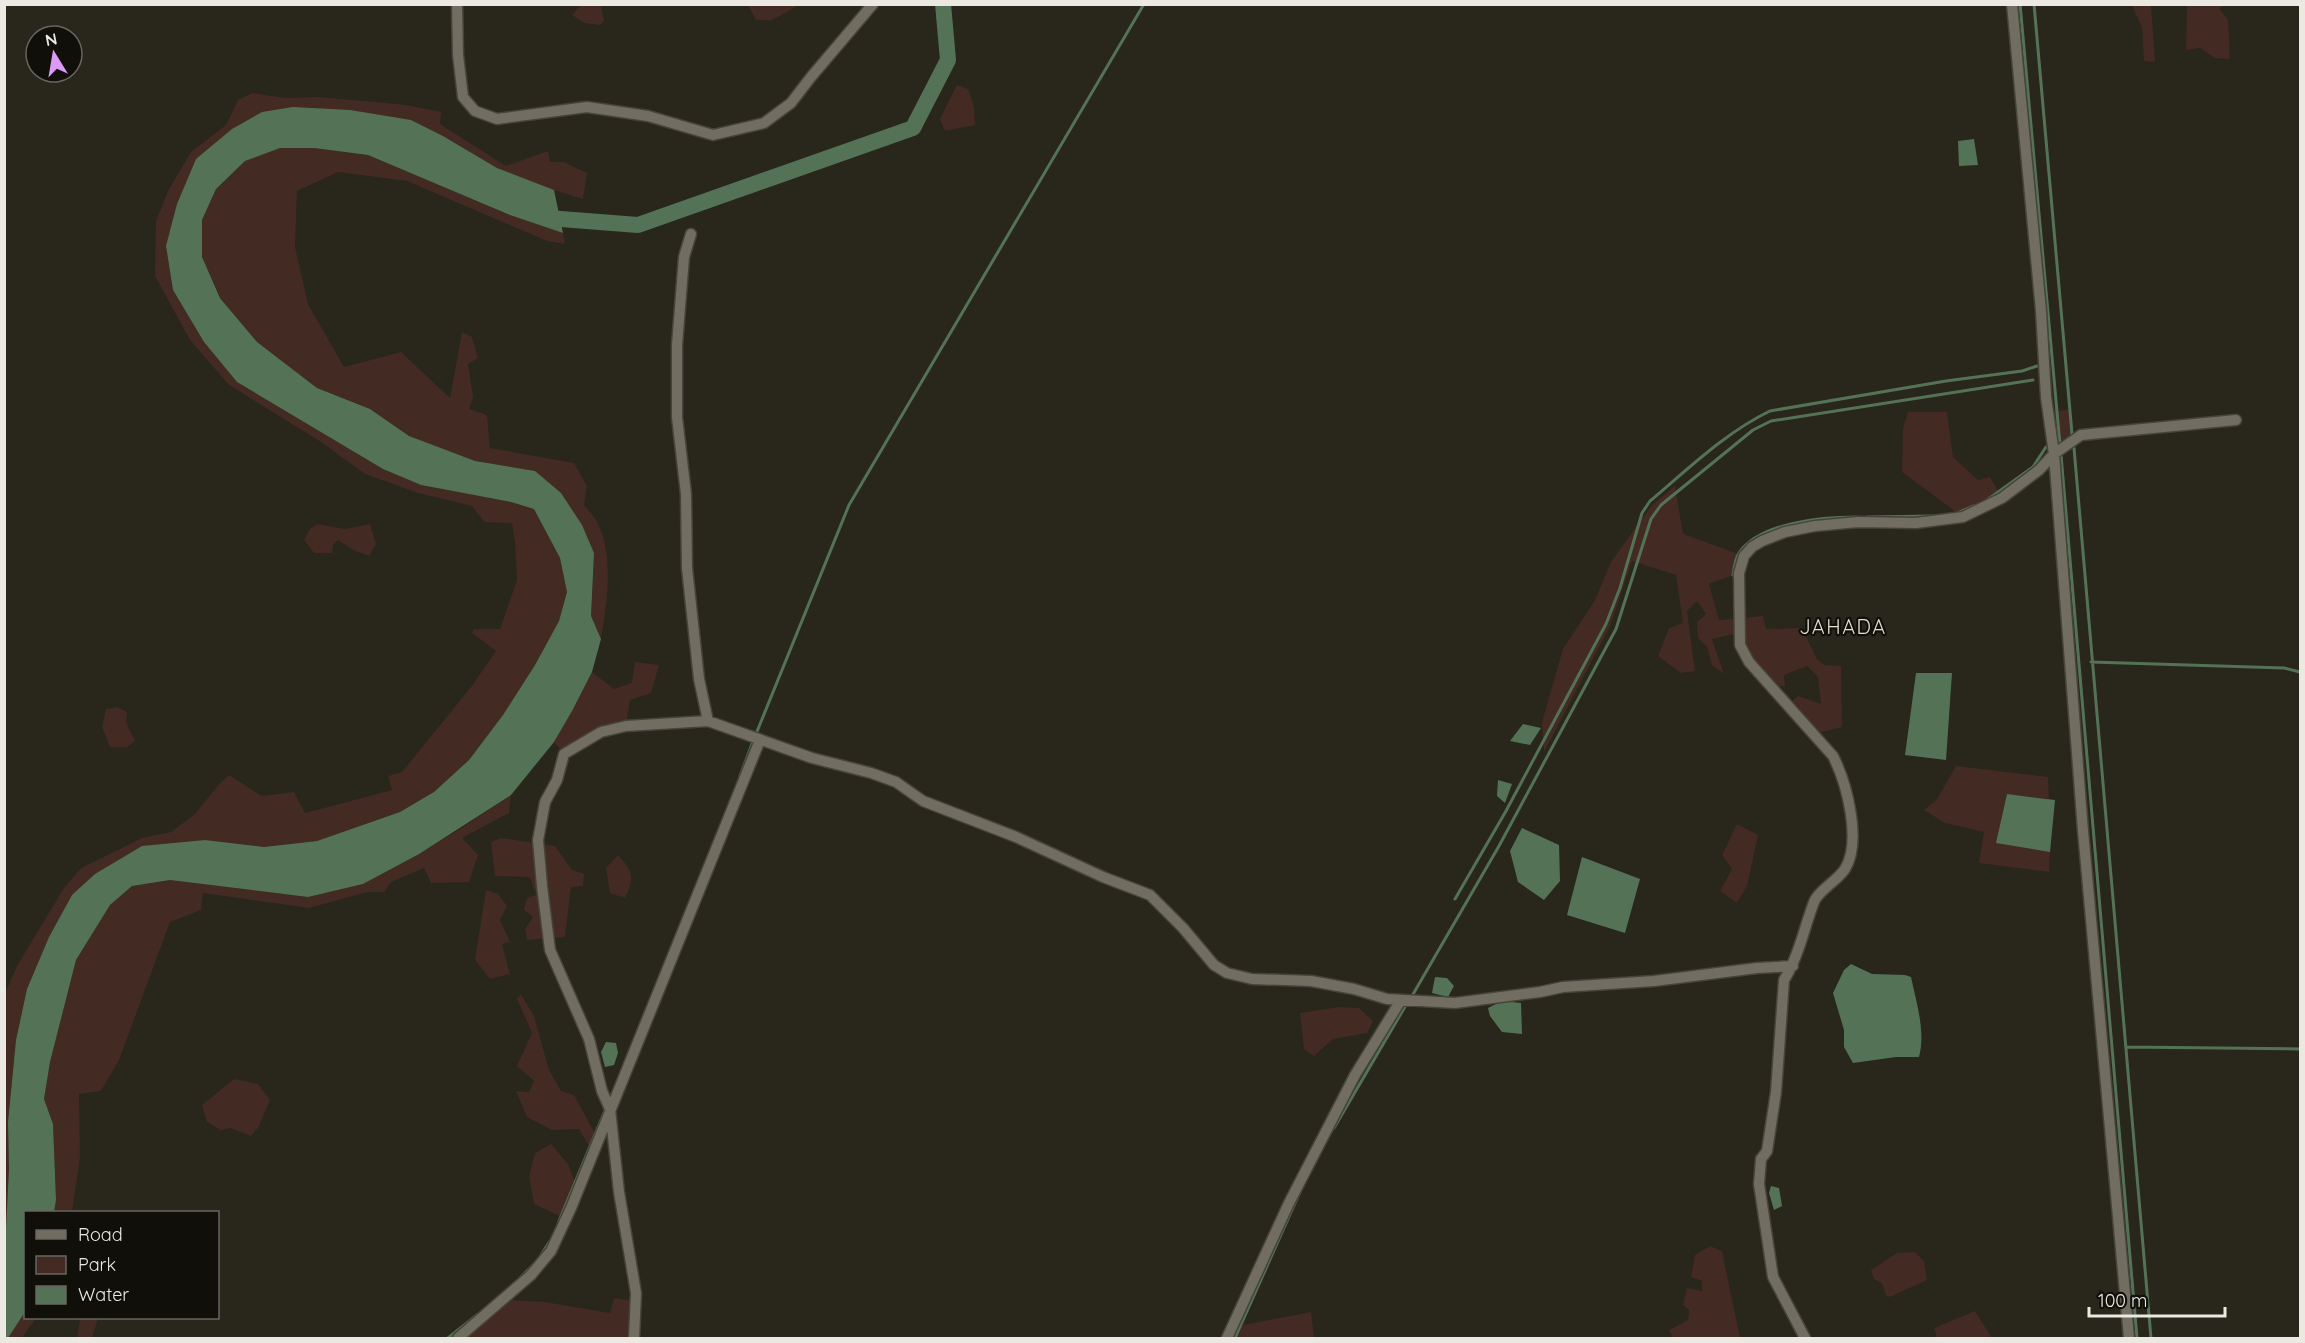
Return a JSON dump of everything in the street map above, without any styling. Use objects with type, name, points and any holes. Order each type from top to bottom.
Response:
[{"type":"street","points":[[457,4],[458,55],[463,97],[475,111],[496,119],[587,107],[648,116],[713,135],[764,123],[791,104],[873,4]]},
{"type":"street","points":[[2012,4],[2041,311],[2046,397],[2054,454],[2084,831],[2129,1338]]},
{"type":"street","points":[[691,234],[684,257],[677,345],[677,417],[686,494],[687,568],[699,679],[708,721]]},
{"type":"street","points":[[1805,1338],[1773,1277],[1759,1184],[1761,1159],[1767,1151],[1776,1092],[1784,980],[1793,966],[1815,898],[1844,870],[1851,858],[1853,841],[1850,809],[1842,775],[1833,756],[1749,662],[1740,645],[1739,573],[1744,556],[1762,541],[1785,532],[1815,526],[1858,522],[1916,523],[1963,517],[2002,498],[2039,470],[2054,454],[2082,435],[2236,420]]},
{"type":"street","points":[[634,1338],[636,1293],[619,1192],[610,1109],[602,1092],[589,1039],[550,950],[538,840],[545,802],[557,780],[564,754],[602,732],[626,726],[708,721],[812,758],[896,782],[923,801],[1016,837],[1103,878],[1150,895],[1183,928],[1214,965],[1227,973],[1252,979],[1311,981],[1354,989],[1387,999],[1455,1003],[1563,987],[1654,981],[1757,968],[1793,966]]},
{"type":"street","points":[[458,1338],[531,1275],[551,1251],[571,1208],[760,740]]},
{"type":"street","points":[[1227,1338],[1289,1203],[1355,1075],[1401,1000]]},
{"type":"green space","points":[[582,4],[601,5],[604,21],[600,25],[584,23],[572,15]]},
{"type":"green space","points":[[748,4],[799,5],[772,20],[756,20]]},
{"type":"green space","points":[[2132,5],[2151,5],[2155,62],[2144,61],[2142,28]]},
{"type":"green space","points":[[2187,5],[2226,5],[2219,8],[2228,20],[2230,59],[2215,58],[2200,48],[2186,50]]},
{"type":"green space","points":[[957,85],[968,89],[974,107],[975,125],[945,131],[940,119]]},
{"type":"green space","points":[[252,93],[285,98],[320,97],[407,105],[441,112],[440,124],[506,166],[548,151],[550,162],[564,162],[587,173],[583,199],[537,185],[497,168],[411,120],[262,112],[166,246],[173,290],[204,342],[237,382],[383,469],[421,485],[511,502],[534,509],[560,558],[567,592],[559,621],[535,665],[503,715],[469,760],[434,792],[400,812],[317,841],[264,847],[205,840],[182,843],[72,895],[49,937],[27,989],[16,1040],[8,1122],[9,1169],[5,1267],[5,993],[17,966],[64,888],[81,868],[142,838],[171,832],[195,814],[229,775],[262,796],[294,792],[305,813],[392,790],[388,776],[402,772],[471,687],[496,651],[472,633],[474,629],[500,629],[517,580],[512,523],[484,522],[472,506],[418,493],[365,474],[321,442],[229,385],[190,340],[155,276],[156,221],[169,189],[191,152],[226,125],[238,100]]},
{"type":"green space","points":[[280,148],[314,148],[368,155],[510,215],[563,233],[565,244],[547,241],[407,181],[338,172],[297,191],[295,247],[308,304],[344,367],[401,352],[450,398],[462,332],[472,337],[478,358],[468,364],[473,397],[469,409],[487,415],[490,448],[574,463],[587,486],[584,505],[598,524],[606,550],[608,581],[601,639],[591,616],[594,553],[535,471],[475,461],[442,450],[409,436],[370,409],[317,388],[257,342],[220,297],[202,257],[202,220],[216,189],[245,161]]},
{"type":"green space","points":[[2069,409],[2072,434],[2081,435],[2054,454],[2048,413]]},
{"type":"green space","points":[[1908,412],[1947,412],[1953,457],[1978,480],[1990,477],[2002,498],[1963,517],[1902,472],[1903,428]]},
{"type":"green space","points":[[1675,486],[1683,534],[1744,556],[1739,573],[1709,584],[1719,620],[1763,616],[1766,629],[1802,628],[1817,659],[1824,665],[1841,666],[1842,727],[1815,734],[1788,705],[1798,696],[1821,704],[1818,677],[1807,666],[1784,675],[1785,686],[1771,686],[1749,662],[1739,633],[1712,639],[1724,674],[1712,665],[1707,647],[1698,638],[1697,622],[1706,614],[1697,601],[1687,611],[1695,671],[1681,673],[1658,656],[1669,628],[1683,623],[1676,575],[1632,561],[1610,626],[1544,752],[1542,722],[1563,649],[1595,600],[1611,562],[1652,505]]},
{"type":"green space","points":[[317,524],[345,529],[370,524],[376,544],[369,556],[353,550],[338,540],[333,545],[332,553],[314,553],[304,540],[310,529]]},
{"type":"green space","points":[[635,662],[659,665],[651,693],[630,700],[626,726],[564,754],[554,742],[592,672],[614,689],[632,683]]},
{"type":"green space","points":[[117,707],[127,712],[126,722],[135,741],[127,747],[110,747],[102,727],[106,709]]},
{"type":"green space","points":[[1956,766],[2048,777],[2049,799],[2007,794],[1997,842],[2050,852],[2049,872],[1979,863],[1984,832],[1945,823],[1924,810],[1937,799]]},
{"type":"green space","points":[[511,795],[509,813],[462,838],[478,855],[469,882],[431,883],[424,868],[391,882],[384,892],[367,892],[309,908],[203,893],[201,910],[170,922],[119,1060],[101,1091],[79,1094],[80,1157],[72,1211],[54,1211],[56,1200],[53,1124],[44,1099],[50,1062],[76,960],[110,905],[132,886],[170,880],[308,897],[363,884],[457,831]]},
{"type":"green space","points":[[1737,824],[1758,835],[1747,886],[1737,903],[1720,891],[1732,869],[1722,855]]},
{"type":"green space","points":[[501,838],[555,846],[572,870],[584,874],[583,886],[571,887],[565,937],[527,940],[525,929],[533,917],[524,910],[527,898],[536,895],[530,877],[495,876],[491,842]]},
{"type":"green space","points":[[618,855],[631,875],[625,898],[610,893],[606,868]]},
{"type":"green space","points":[[486,890],[498,894],[507,906],[500,920],[510,942],[502,944],[510,974],[490,979],[475,960]]},
{"type":"green space","points":[[521,994],[534,1016],[549,1070],[561,1091],[574,1095],[598,1139],[593,1153],[579,1129],[552,1130],[527,1117],[516,1091],[529,1092],[534,1081],[517,1066],[532,1033],[517,999]]},
{"type":"green space","points":[[1339,1007],[1359,1008],[1373,1021],[1367,1033],[1333,1039],[1314,1056],[1304,1049],[1300,1013]]},
{"type":"green space","points":[[234,1079],[258,1084],[270,1100],[258,1128],[251,1136],[230,1128],[221,1130],[207,1122],[202,1105]]},
{"type":"green space","points":[[551,1144],[568,1164],[578,1190],[566,1219],[534,1204],[529,1176],[535,1153]]},
{"type":"green space","points":[[1710,1246],[1722,1251],[1740,1338],[1673,1338],[1669,1330],[1688,1320],[1689,1310],[1683,1305],[1687,1288],[1702,1291],[1702,1281],[1691,1277],[1695,1255]]},
{"type":"green space","points":[[1915,1252],[1924,1261],[1927,1280],[1890,1297],[1886,1295],[1882,1283],[1874,1279],[1871,1270],[1897,1253]]},
{"type":"green space","points":[[614,1298],[636,1301],[634,1338],[460,1337],[503,1300],[545,1302],[610,1313]]},
{"type":"green space","points":[[1975,1311],[1992,1338],[1937,1338],[1934,1328]]},
{"type":"green space","points":[[1311,1312],[1314,1338],[1227,1338],[1232,1327]]},
{"type":"green space","points":[[24,1314],[24,1319],[35,1319],[22,1338],[8,1338]]},
{"type":"green space","points":[[76,1319],[98,1319],[92,1338],[77,1338],[80,1320]]},
{"type":"water","points":[[293,107],[350,110],[411,120],[497,168],[554,190],[563,233],[510,215],[368,155],[314,148],[280,148],[245,161],[216,189],[202,220],[202,257],[220,298],[257,342],[317,388],[370,409],[409,436],[475,461],[535,471],[561,493],[582,525],[594,553],[591,616],[601,639],[592,672],[572,711],[554,742],[511,795],[419,854],[363,884],[308,897],[170,880],[132,886],[110,905],[76,960],[50,1062],[44,1099],[53,1124],[56,1200],[54,1211],[24,1211],[24,1314],[8,1338],[5,1338],[4,1267],[9,1169],[8,1122],[16,1040],[27,989],[49,937],[72,895],[95,874],[142,846],[205,840],[264,847],[317,841],[400,812],[434,792],[469,760],[503,715],[535,665],[559,621],[567,592],[560,558],[534,509],[511,502],[421,485],[383,469],[237,382],[204,342],[173,290],[166,246],[177,204],[196,159],[232,129],[262,112]]},
{"type":"water","points":[[1974,139],[1978,165],[1959,166],[1958,141]]},
{"type":"water","points":[[1916,673],[1952,673],[1946,760],[1905,755]]},
{"type":"water","points":[[1523,724],[1541,728],[1530,745],[1510,741]]},
{"type":"water","points":[[1498,780],[1512,784],[1505,803],[1497,796]]},
{"type":"water","points":[[2007,794],[2055,800],[2050,852],[1996,843]]},
{"type":"water","points":[[1522,828],[1559,845],[1560,881],[1544,900],[1518,882],[1510,851]]},
{"type":"water","points":[[1582,857],[1640,879],[1625,933],[1567,915]]},
{"type":"water","points":[[1851,964],[1872,974],[1911,977],[1921,1027],[1919,1057],[1896,1057],[1853,1063],[1844,1047],[1844,1030],[1833,993],[1844,970]]},
{"type":"water","points":[[1435,977],[1447,978],[1454,986],[1448,997],[1432,993]]},
{"type":"water","points":[[1502,1001],[1521,1003],[1522,1034],[1502,1032],[1490,1016],[1488,1008]]},
{"type":"water","points":[[606,1042],[616,1043],[618,1053],[614,1065],[605,1067],[601,1052]]},
{"type":"water","points":[[1771,1186],[1779,1188],[1782,1206],[1774,1210],[1769,1193]]},
{"type":"waterway","points":[[539,214],[548,218],[638,225],[913,128],[948,60],[943,4]]},
{"type":"waterway","points":[[756,734],[849,505],[1144,4]]},
{"type":"waterway","points":[[2020,4],[2060,445]]},
{"type":"waterway","points":[[2034,4],[2072,434]]},
{"type":"waterway","points":[[1455,899],[1506,811],[1606,624],[1620,588],[1642,513],[1650,501],[1723,440],[1770,411],[1946,381],[2022,371],[2037,366]]},
{"type":"waterway","points":[[1412,996],[1499,846],[1616,629],[1651,519],[1661,505],[1753,430],[1771,421],[2033,380]]},
{"type":"waterway","points":[[1987,500],[2033,467],[2046,447]]},
{"type":"waterway","points":[[2074,448],[2151,1338]]},
{"type":"waterway","points":[[2061,455],[2137,1338]]},
{"type":"waterway","points":[[1957,513],[1973,506]]},
{"type":"waterway","points":[[1867,517],[1932,516]]},
{"type":"waterway","points":[[1733,575],[1739,553],[1762,534],[1793,523],[1827,518],[1857,517]]},
{"type":"waterway","points":[[2091,662],[2284,668],[2300,672]]},
{"type":"waterway","points":[[740,776],[752,744]]},
{"type":"waterway","points":[[1334,1128],[1406,1005]]},
{"type":"waterway","points":[[2126,1047],[2300,1049]]},
{"type":"waterway","points":[[559,1221],[606,1108]]},
{"type":"waterway","points":[[1235,1338],[1300,1192]]},
{"type":"waterway","points":[[541,1255],[550,1241]]},
{"type":"waterway","points":[[521,1277],[533,1265]]},
{"type":"waterway","points":[[448,1338],[477,1315]]},
{"type":"district","name":"JAHADA","points":[[1843,626]]}]
